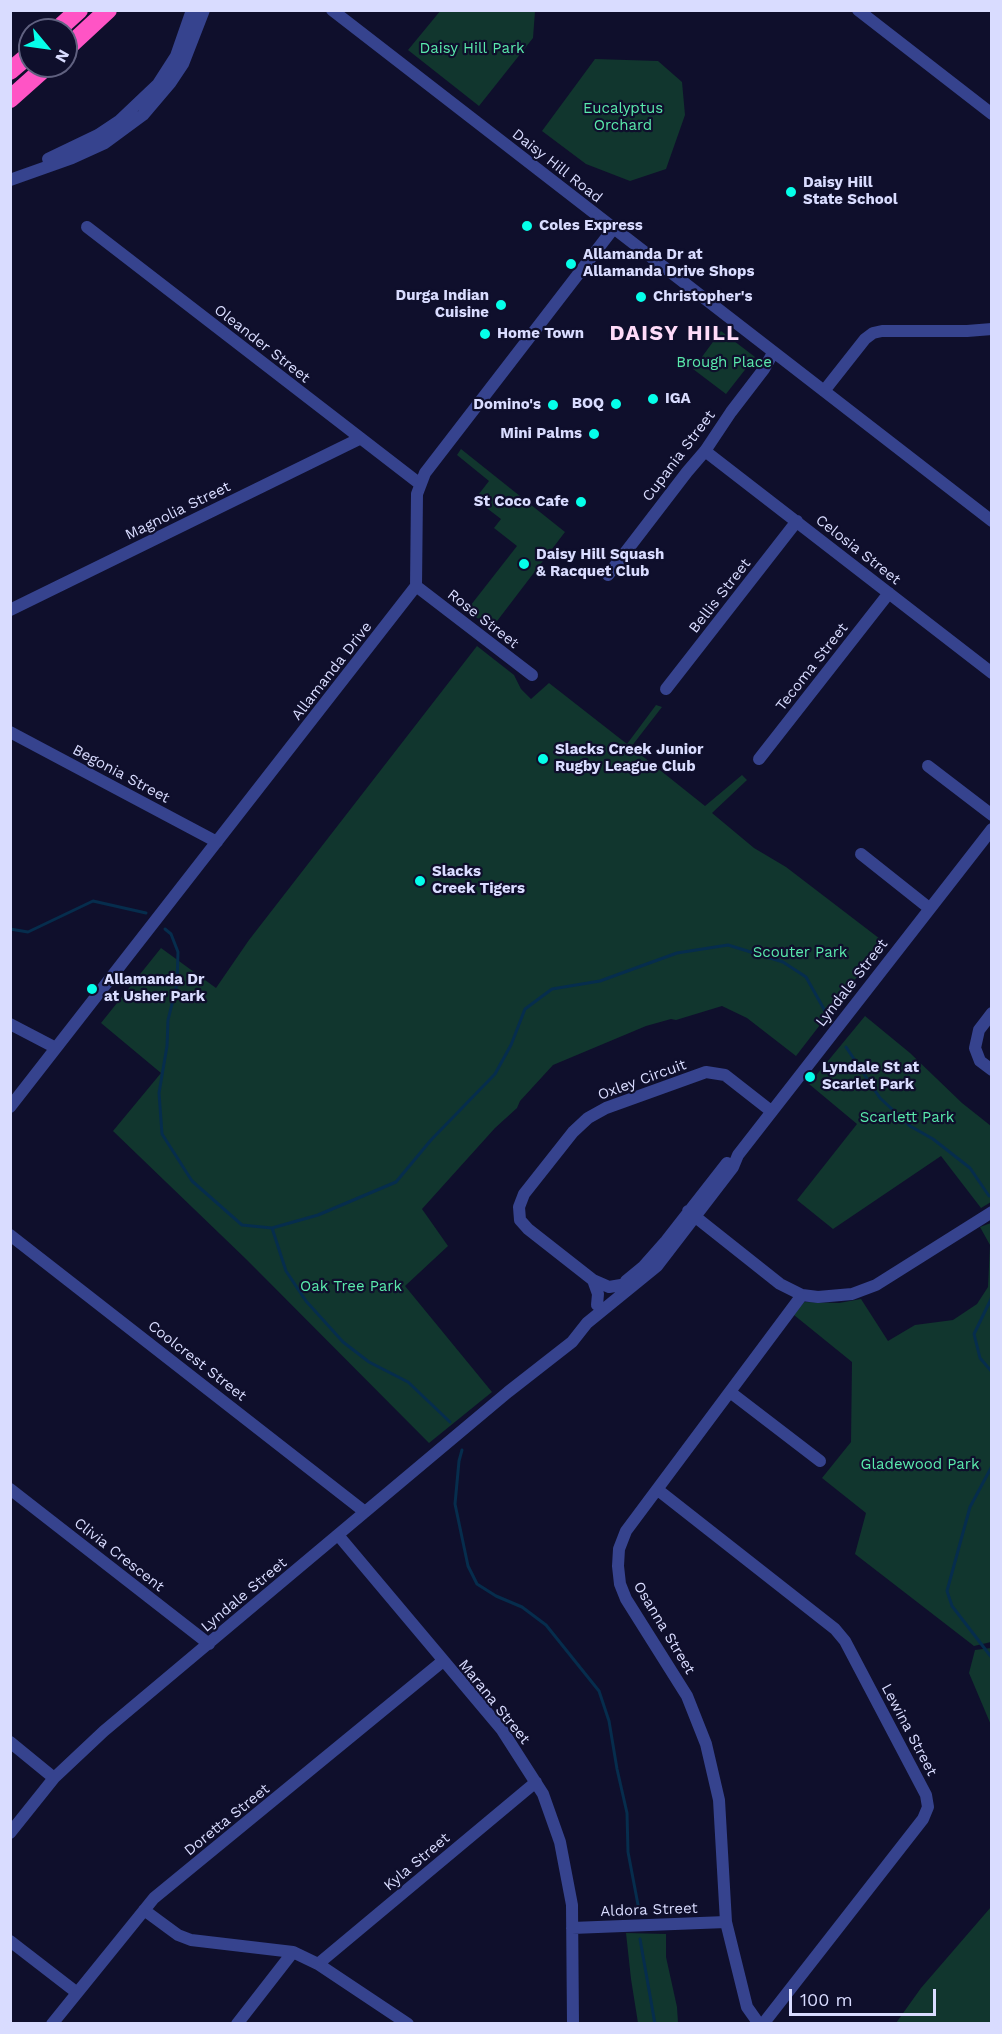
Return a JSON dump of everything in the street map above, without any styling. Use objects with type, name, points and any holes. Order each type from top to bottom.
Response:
[{"type":"highway","points":[[78,38],[108,10]]},
{"type":"highway","points":[[10,99],[34,78]]},
{"type":"street","points":[[10,173],[48,159],[98,135],[119,121],[158,84],[176,57],[192,10]]},
{"type":"street","points":[[10,180],[72,158],[105,143],[142,115],[171,82],[183,64],[204,10]]},
{"type":"street","points":[[858,10],[992,114]]},
{"type":"street","name":"Daisy Hill Road","points":[[335,11],[992,521]]},
{"type":"street","name":"Oleander Street","points":[[87,227],[420,484]]},
{"type":"street","points":[[416,586],[416,516],[420,484],[425,473],[613,229]]},
{"type":"street","points":[[824,391],[865,339],[873,333],[992,329]]},
{"type":"street","name":"Cupania Street","points":[[608,575],[705,451],[773,353]]},
{"type":"street","name":"Magnolia Street","points":[[10,610],[359,439]]},
{"type":"street","name":"Celosia Street","points":[[705,451],[992,673]]},
{"type":"street","name":"Bellis Street","points":[[666,689],[797,521]]},
{"type":"street","name":"Rose Street","points":[[416,586],[532,675]]},
{"type":"street","name":"Allamanda Drive","points":[[10,1107],[416,586]]},
{"type":"street","name":"Tecoma Street","points":[[759,759],[889,593]]},
{"type":"street","name":"Begonia Street","points":[[10,732],[217,842]]},
{"type":"street","points":[[928,766],[992,814]]},
{"type":"street","name":"Lyndale Street","points":[[508,1392],[568,1336],[576,1324],[644,1267],[733,1167],[738,1155],[992,829]]},
{"type":"street","points":[[861,854],[929,908]]},
{"type":"street","points":[[992,1013],[979,1030],[975,1048],[980,1061],[992,1071]]},
{"type":"street","points":[[10,1024],[56,1048]]},
{"type":"street","name":"Oxley Circuit","points":[[621,1286],[609,1287],[593,1280],[528,1229],[520,1220],[519,1207],[524,1194],[573,1132],[588,1118],[606,1108],[706,1072],[725,1076],[771,1112]]},
{"type":"street","points":[[692,1214],[780,1284],[802,1295],[818,1297],[852,1294],[876,1285],[992,1212]]},
{"type":"street","name":"Lyndale Street","points":[[10,1833],[54,1778],[104,1731],[508,1392],[572,1342],[587,1323],[631,1286],[647,1276],[692,1214]]},
{"type":"street","name":"Coolcrest Street","points":[[10,1235],[365,1512]]},
{"type":"street","points":[[593,1280],[598,1294],[597,1305]]},
{"type":"street","name":"Osanna Street","points":[[761,2024],[747,2007],[726,1922],[719,1800],[706,1744],[687,1696],[626,1599],[620,1584],[618,1566],[619,1549],[626,1531],[802,1295]]},
{"type":"street","points":[[730,1392],[820,1461]]},
{"type":"street","name":"Clivia Crescent","points":[[10,1489],[209,1644]]},
{"type":"street","name":"Lewina Street","points":[[658,1490],[835,1629],[845,1641],[926,1795],[928,1807],[923,1819],[761,2024]]},
{"type":"street","name":"Marana Street","points":[[338,1535],[502,1730],[543,1794],[560,1842],[572,1905],[573,2024]]},
{"type":"street","name":"Doretta Street","points":[[52,2024],[154,1898],[443,1661]]},
{"type":"street","points":[[10,1742],[54,1778]]},
{"type":"street","name":"Kyla Street","points":[[318,1964],[536,1782]]},
{"type":"street","points":[[144,1910],[178,1935],[191,1940],[293,1952],[318,1964],[408,2024]]},
{"type":"street","name":"Aldora Street","points":[[572,1928],[726,1922]]},
{"type":"street","points":[[10,1941],[76,1992]]},
{"type":"street","points":[[237,2024],[293,1952]]},
{"type":"green space","name":"Daisy Hill Park","points":[[441,10],[535,11],[533,38],[479,106],[408,50]]},
{"type":"green space","name":"Eucalyptus Orchard","points":[[595,59],[658,61],[682,82],[685,115],[666,169],[630,181],[586,164],[542,131]]},
{"type":"green space","name":"Brough Place","points":[[721,331],[755,357],[726,394],[693,369]]},
{"type":"green space","points":[[461,449],[565,532],[491,629],[467,610],[517,546],[494,528],[501,519],[475,499],[489,481],[457,455]]},
{"type":"green space","points":[[477,646],[514,675],[521,689],[531,699],[549,683],[627,744],[656,705],[662,707],[631,747],[705,806],[742,775],[747,780],[712,813],[754,848],[786,867],[884,942],[796,1056],[747,1018],[722,1006],[676,1020],[671,1019],[646,1026],[553,1065],[520,1101],[517,1108],[495,1128],[422,1209],[448,1246],[405,1286],[492,1392],[429,1443],[247,1260],[113,1131],[161,1073],[101,1023],[161,948],[216,988],[249,940]]},
{"type":"green space","name":"Scarlett Park","points":[[865,1016],[991,1126],[991,1202],[981,1208],[941,1156],[833,1229],[797,1200],[857,1124],[809,1084]]},
{"type":"green space","name":"Gladewood Park","points":[[991,1223],[991,1642],[974,1646],[855,1554],[866,1513],[822,1478],[851,1442],[852,1362],[794,1315],[804,1302],[839,1303],[861,1299],[888,1341],[915,1325],[953,1320],[977,1304],[988,1287],[990,1245],[980,1227]]},
{"type":"green space","points":[[992,1648],[991,1725],[969,1673],[975,1650]]},
{"type":"green space","points":[[991,1907],[991,2023],[896,2023],[921,1988]]},
{"type":"green space","points":[[626,1933],[666,1934],[666,1957],[677,2007],[678,2023],[638,2023]]},
{"type":"waterway","points":[[10,929],[28,932],[93,901],[146,913]]},
{"type":"waterway","points":[[165,929],[171,934],[178,952],[177,984],[168,1020],[167,1046],[159,1093],[162,1134],[192,1181],[242,1225],[272,1228],[318,1215],[396,1182],[431,1140],[495,1074],[511,1045],[525,1009],[552,989],[600,981],[677,953],[728,945],[783,962],[806,977],[825,1011]]},
{"type":"waterway","points":[[846,1047],[880,1098],[910,1126],[933,1139],[970,1168],[989,1196]]},
{"type":"waterway","points":[[272,1228],[286,1271],[306,1301],[343,1342],[369,1362],[408,1382],[450,1422]]},
{"type":"waterway","points":[[992,1297],[974,1334],[980,1358],[992,1372]]},
{"type":"waterway","points":[[462,1450],[455,1504],[468,1566],[477,1584],[496,1596],[522,1607],[546,1625],[599,1691],[609,1721],[627,1813],[628,1852],[639,1910]]},
{"type":"waterway","points":[[992,1466],[970,1507],[947,1591],[952,1606],[992,1658]]},
{"type":"waterway","points":[[640,1939],[655,2024]]},
{"type":"place","name":"Daisy Hill State School","points":[[791,192]]},
{"type":"place","name":"Coles Express","points":[[527,226]]},
{"type":"place","name":"Allamanda Dr at Allamanda Drive Shops","points":[[571,264]]},
{"type":"place","name":"Christopher's","points":[[641,297]]},
{"type":"place","name":"Durga Indian Cuisine","points":[[501,305]]},
{"type":"place","name":"Home Town","points":[[485,334]]},
{"type":"place","name":"IGA","points":[[653,399]]},
{"type":"place","name":"BOQ","points":[[616,404]]},
{"type":"place","name":"Domino's","points":[[553,405]]},
{"type":"place","name":"Mini Palms","points":[[594,434]]},
{"type":"place","name":"St Coco Cafe","points":[[581,502]]},
{"type":"place","name":"Daisy Hill Squash & Racquet Club","points":[[524,564]]},
{"type":"place","name":"Slacks Creek Junior Rugby League Club","points":[[543,759]]},
{"type":"place","name":"Slacks Creek Tigers","points":[[420,881]]},
{"type":"place","name":"Allamanda Dr at Usher Park","points":[[92,989]]},
{"type":"place","name":"Lyndale St at Scarlet Park","points":[[810,1077]]},
{"type":"district","name":"DAISY HILL","points":[[675,334]]},
{"type":"park label","name":"Scouter Park","points":[[800,953]]},
{"type":"park label","name":"Oak Tree Park","points":[[351,1287]]}]
